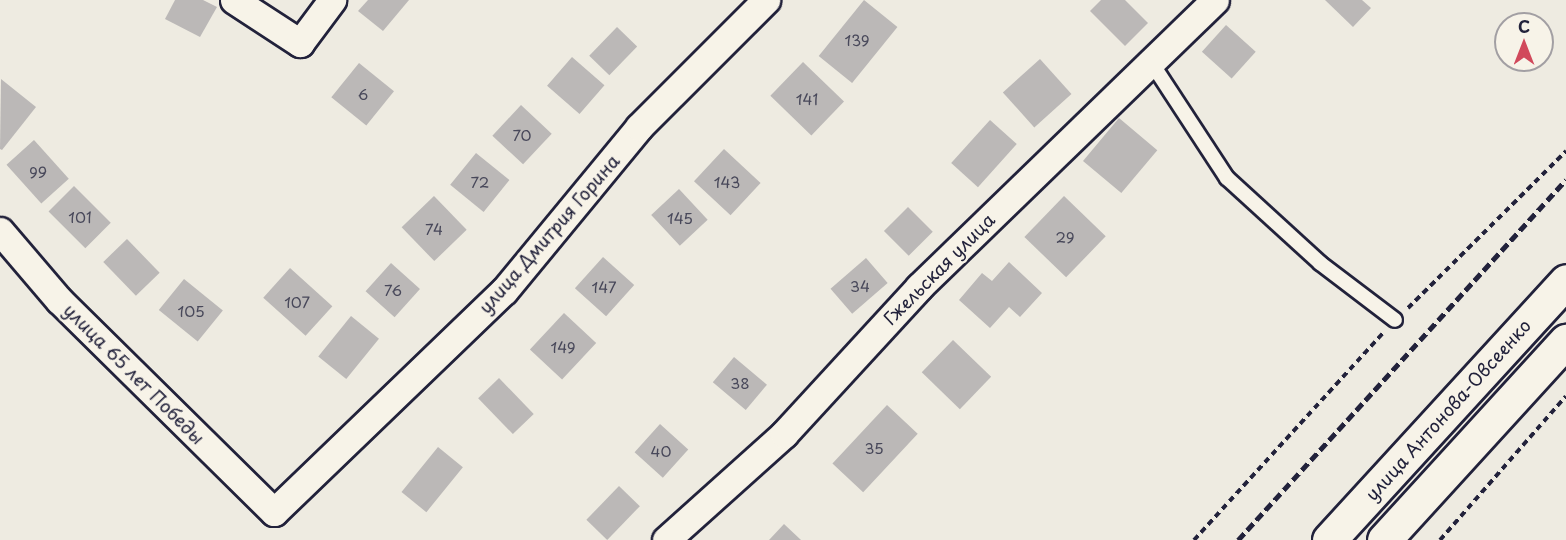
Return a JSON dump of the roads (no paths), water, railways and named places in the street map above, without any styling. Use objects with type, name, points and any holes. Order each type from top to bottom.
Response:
[{"type":"highway","name":"улица Антонова-Овсеенко","points":[[1329,540],[1566,281]]},
{"type":"highway","points":[[1384,540],[1566,341]]},
{"type":"street","points":[[234,0],[300,43],[332,0]]},
{"type":"street","name":"улица Дмитрия Горина","points":[[274,512],[504,291],[639,127],[766,0]]},
{"type":"street","name":"Гжельская улица","points":[[666,540],[784,434],[919,287],[1215,0]]},
{"type":"street","name":"улица 65 лет Победы","points":[[0,231],[59,300],[274,512]]},
{"type":"lane","points":[[1151,62],[1227,178],[1320,263],[1395,321]]},
{"type":"railway","points":[[1238,540],[1566,180]]}]
